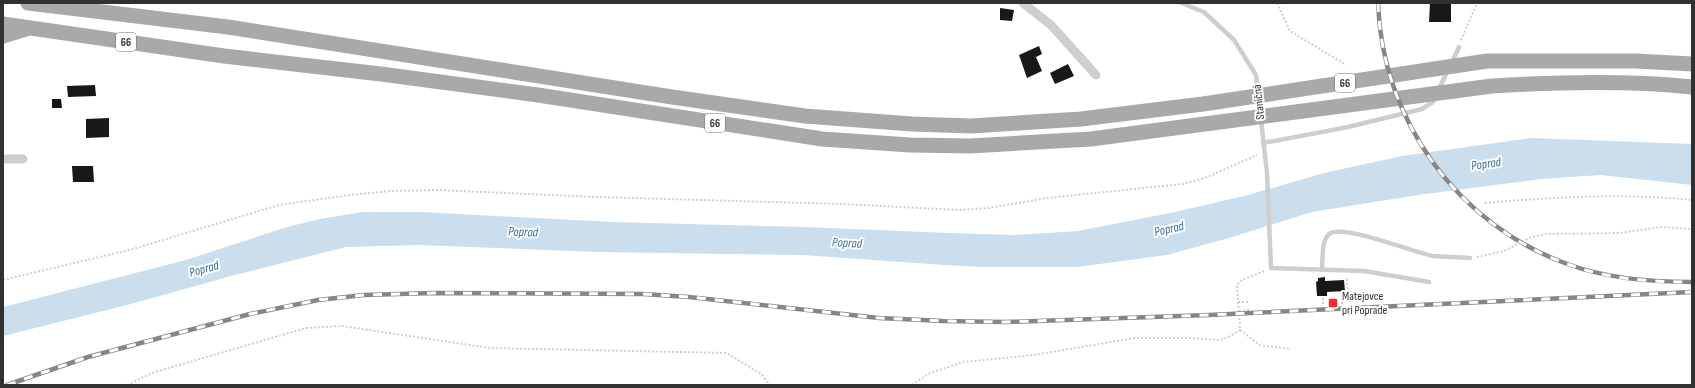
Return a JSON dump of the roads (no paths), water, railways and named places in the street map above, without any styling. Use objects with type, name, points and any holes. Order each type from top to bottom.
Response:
[{"type":"main road","name":"66","points":[[28,3],[228,27],[680,98],[806,116],[857,121],[971,126],[1081,119],[1203,104],[1487,61],[1636,61],[1692,64]]},
{"type":"main road","name":"66","points":[[3,24],[224,56],[381,74],[530,94],[822,139],[917,145],[970,146],[1092,140],[1208,123],[1492,86],[1637,82],[1692,87]]},
{"type":"main road","points":[[3,36],[29,28]]},
{"type":"street","points":[[1023,3],[1051,25],[1096,75]]},
{"type":"street","points":[[3,159],[23,159]]},
{"type":"lane","name":"Staničná","points":[[1181,3],[1204,12],[1234,40],[1256,75],[1267,173],[1271,268],[1322,269]]},
{"type":"lane","points":[[1263,143],[1348,127],[1422,109],[1432,102],[1459,47]]},
{"type":"lane","points":[[1429,282],[1364,271],[1322,269],[1324,240],[1330,233],[1339,231],[1366,236],[1432,256],[1470,258]]},
{"type":"water","name":"Poprad","points":[[1532,138],[1692,144],[1692,185],[1601,175],[1541,179],[1418,195],[1312,212],[1229,238],[1167,255],[1077,267],[983,267],[803,255],[598,252],[419,245],[346,247],[3,336],[3,307],[186,260],[287,227],[320,219],[362,212],[421,212],[612,222],[805,227],[1016,235],[1078,231],[1175,212],[1248,195],[1324,173],[1402,156]]},
{"type":"railway","points":[[1378,3],[1383,46],[1394,88],[1411,127],[1434,163],[1461,196],[1493,224],[1530,247],[1570,265],[1615,277],[1692,282]]},
{"type":"railway","points":[[7,385],[88,357],[250,314],[318,300],[364,295],[434,293],[643,294],[689,297],[879,318],[1006,322],[1209,315],[1692,292]]},
{"type":"place","name":"Matejovce pri Poprade","points":[[1333,303]]}]
